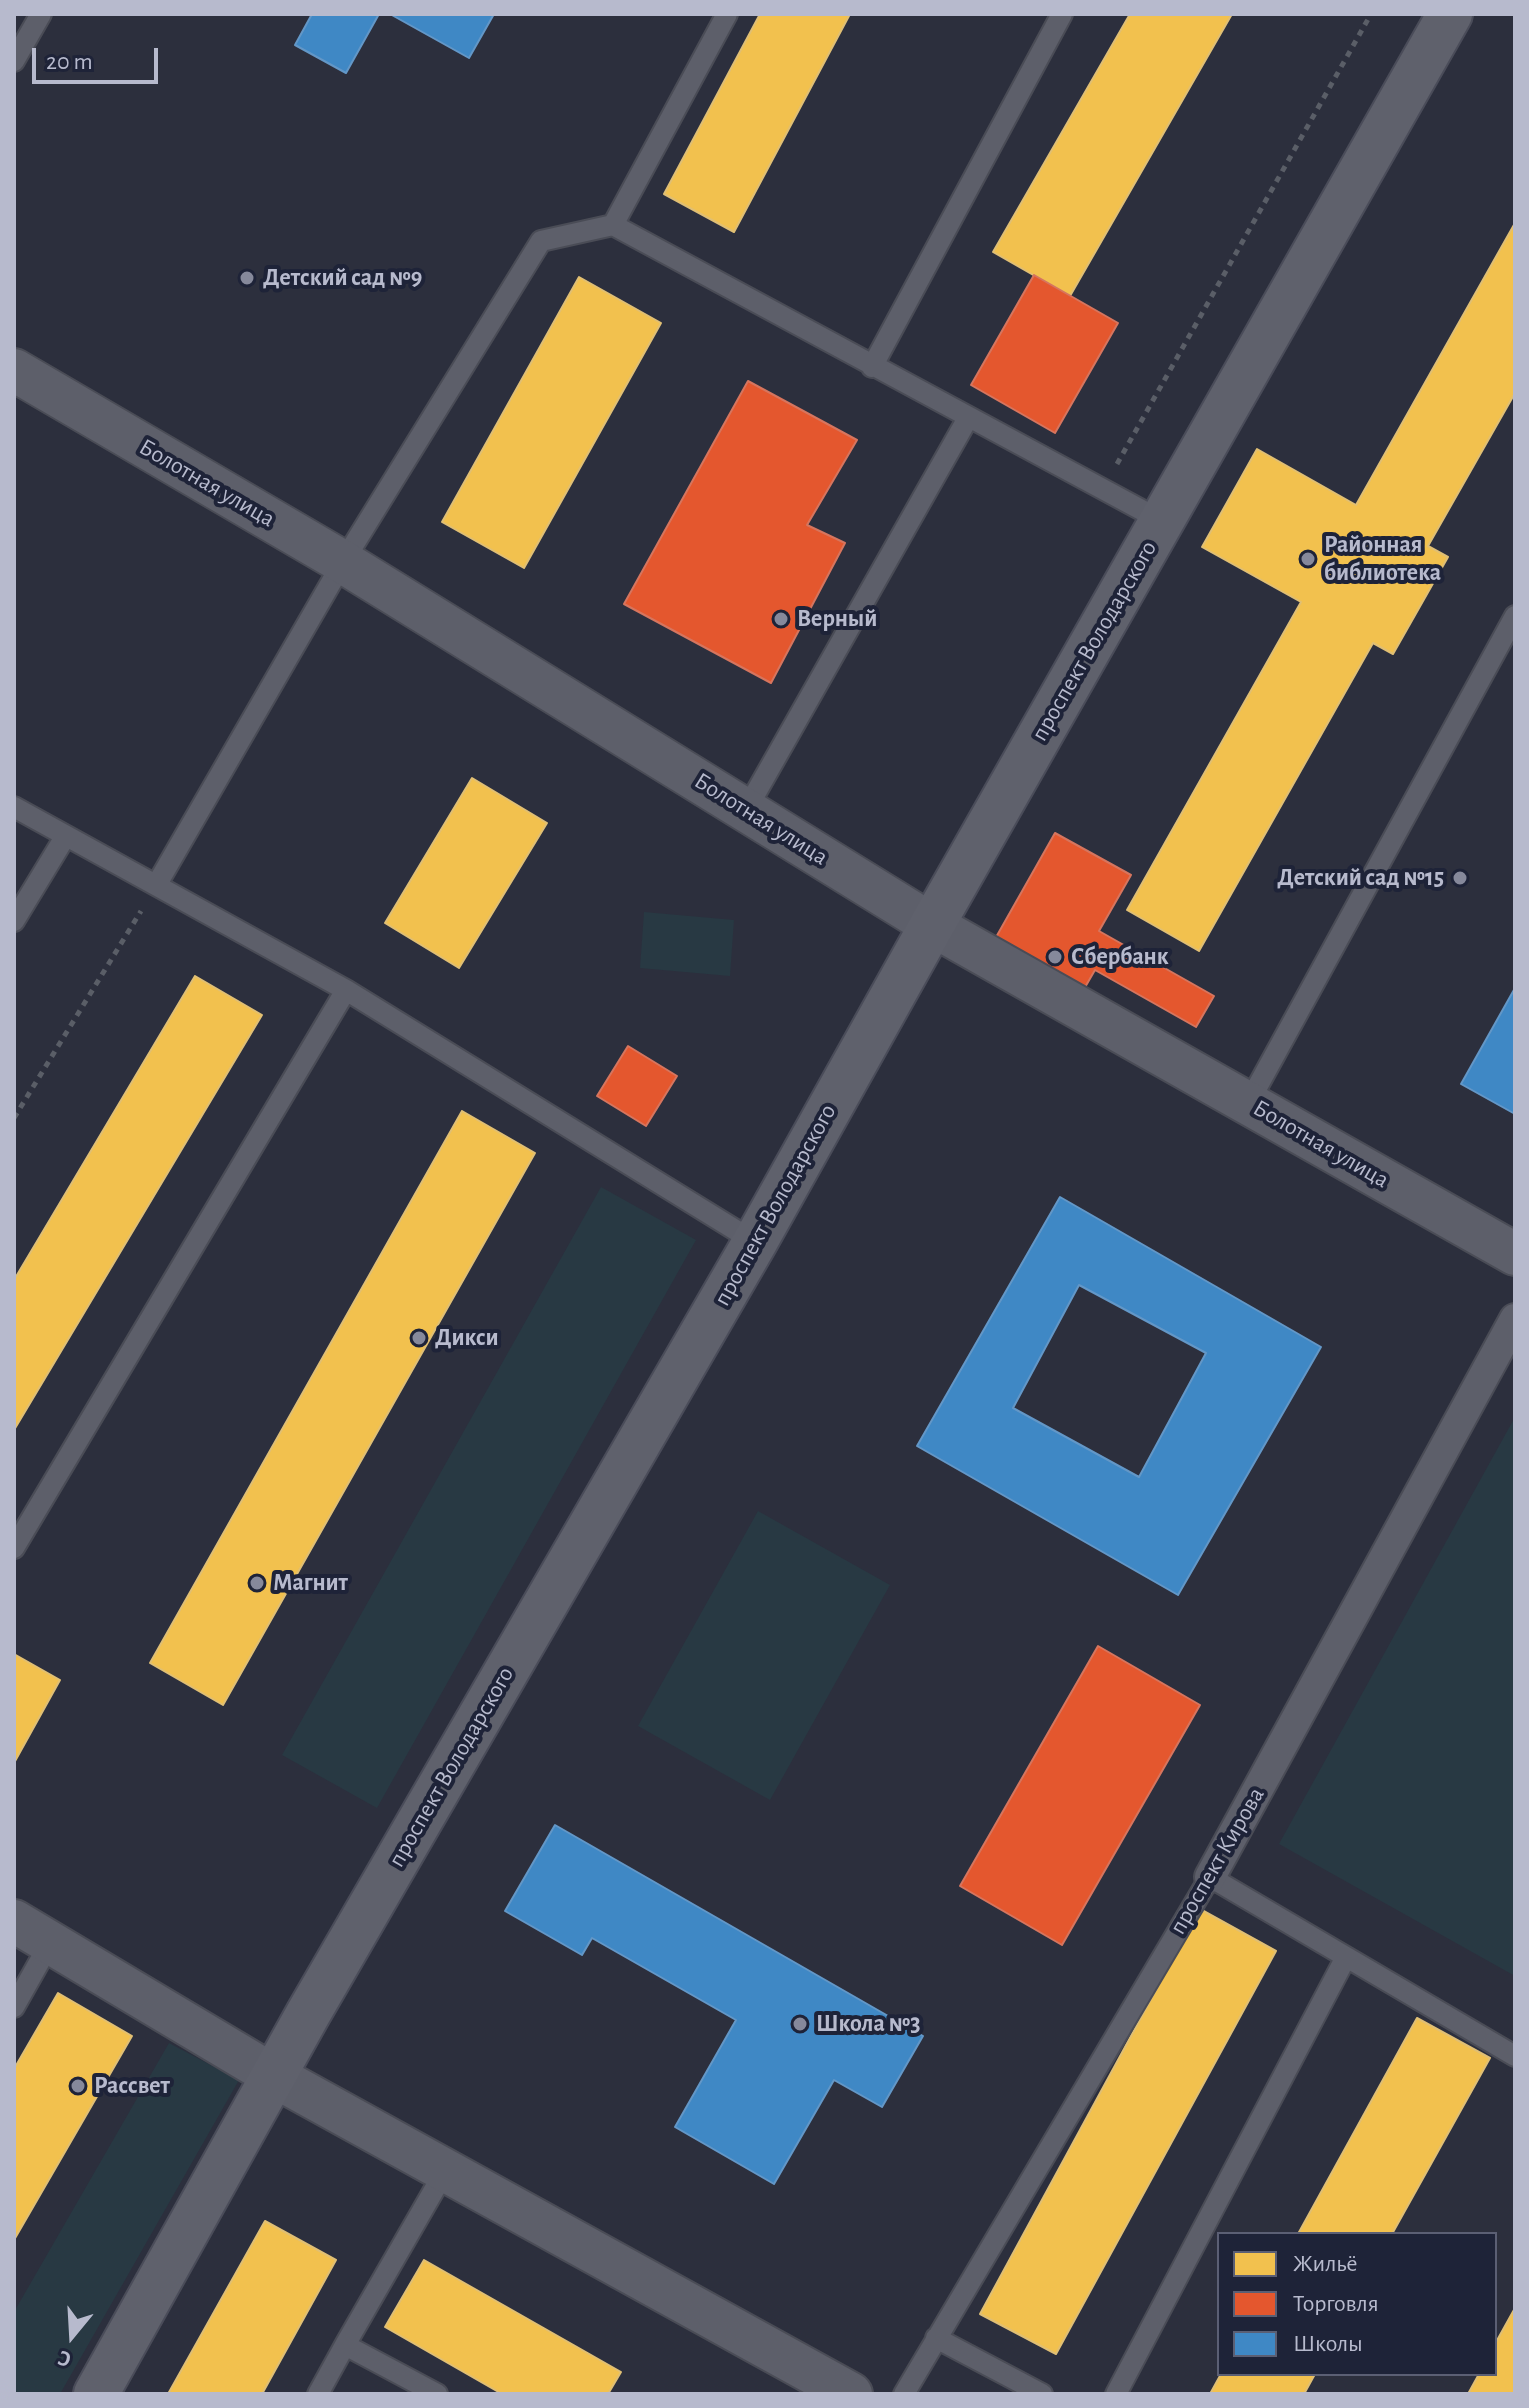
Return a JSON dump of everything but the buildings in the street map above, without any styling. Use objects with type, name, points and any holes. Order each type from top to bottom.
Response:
[{"type":"main road","name":"проспект Володарского","points":[[96,2394],[274,2076],[755,1242],[1450,14]]},
{"type":"street","name":"Болотная улица","points":[[14,370],[343,562],[932,925],[1515,1254]]},
{"type":"street","name":"проспект Кирова","points":[[1210,1877],[1515,1319]]},
{"type":"street","points":[[14,1921],[274,2076],[851,2394]]},
{"type":"lane","points":[[14,61],[41,14]]},
{"type":"lane","points":[[613,225],[727,14]]},
{"type":"lane","points":[[872,367],[1062,14]]},
{"type":"lane","points":[[157,884],[343,562],[541,241],[613,225],[1162,521]]},
{"type":"lane","points":[[746,810],[968,418]]},
{"type":"lane","points":[[1249,1102],[1515,616]]},
{"type":"lane","points":[[14,807],[346,990],[755,1242]]},
{"type":"lane","points":[[14,921],[65,837]]},
{"type":"lane","points":[[14,1548],[346,990]]},
{"type":"lane","points":[[1210,1877],[1515,2056]]},
{"type":"lane","name":"проспект Кирова","points":[[904,2394],[1210,1877]]},
{"type":"lane","points":[[14,2007],[50,1943]]},
{"type":"lane","points":[[1116,2394],[1346,1957]]},
{"type":"lane","points":[[318,2394],[445,2171]]},
{"type":"lane","points":[[936,2338],[1042,2394]]},
{"type":"lane","points":[[345,2345],[437,2394]]},
{"type":"path","points":[[1102,490],[1371,14]]},
{"type":"path","points":[[14,1118],[157,884]]},
{"type":"shaded area","points":[[644,912],[734,920],[730,976],[640,968]]},
{"type":"shaded area","points":[[601,1187],[696,1240],[377,1808],[282,1755]]},
{"type":"shaded area","points":[[1515,1417],[1515,1976],[1279,1844]]},
{"type":"shaded area","points":[[758,1511],[890,1585],[770,1800],[638,1726]]},
{"type":"shaded area","points":[[169,2043],[239,2080],[60,2394],[14,2394],[14,2312]]},
{"type":"place","name":"Детский сад №9","points":[[247,278]]},
{"type":"place","name":"Районная библиотека","points":[[1308,559]]},
{"type":"place","name":"Верный","points":[[781,619]]},
{"type":"place","name":"Детский сад №15","points":[[1460,878]]},
{"type":"place","name":"Сбербанк","points":[[1055,957]]},
{"type":"place","name":"Дикси","points":[[419,1338]]},
{"type":"place","name":"Магнит","points":[[257,1583]]},
{"type":"place","name":"Школа №3","points":[[800,2024]]},
{"type":"place","name":"Рассвет","points":[[78,2086]]}]
